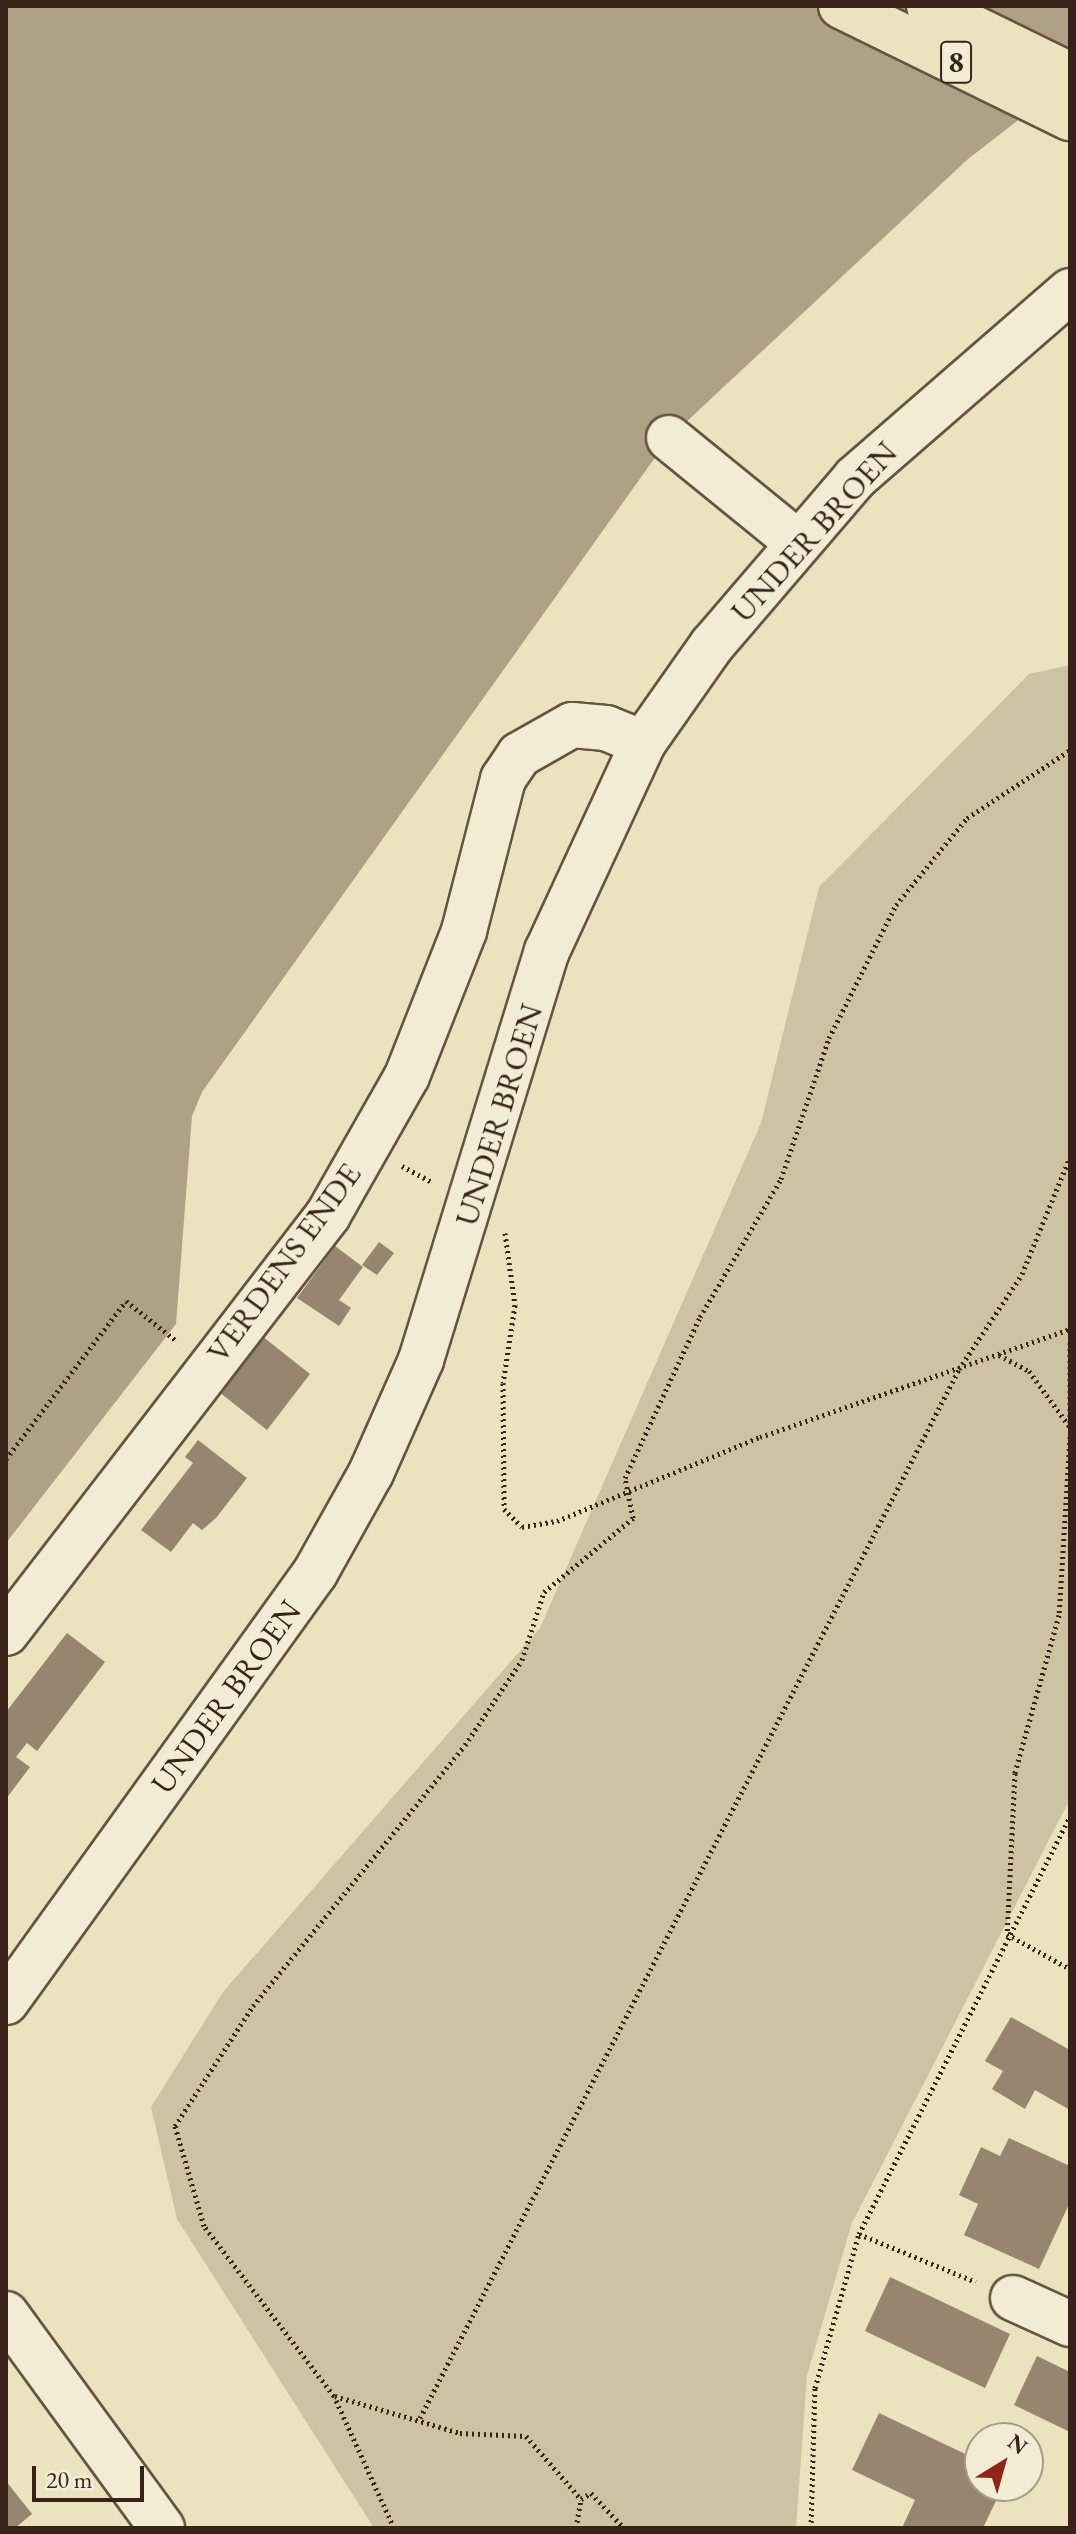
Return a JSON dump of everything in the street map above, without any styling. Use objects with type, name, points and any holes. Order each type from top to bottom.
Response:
[{"type":"highway","name":"8","points":[[841,6],[1070,118]]},
{"type":"highway","name":"8","points":[[929,6],[1070,75]]},
{"type":"street","name":"UNDER BROEN","points":[[6,2002],[315,1573],[421,1360],[474,1203],[547,951],[643,743],[712,645],[798,543],[878,457],[1070,291]]},
{"type":"street","points":[[669,438],[798,543]]},
{"type":"street","name":"VERDENS ENDE","points":[[6,1633],[328,1215],[407,1076],[464,931],[503,779],[519,755],[572,725],[606,728],[643,743]]},
{"type":"street","points":[[1013,2298],[1070,2324]]},
{"type":"street","points":[[6,2314],[162,2528]]},
{"type":"path","points":[[394,2528],[334,2396],[204,2226],[175,2126],[253,2006],[465,1745],[522,1660],[544,1592],[633,1518],[626,1488],[700,1317],[781,1179],[829,1038],[896,905],[967,818],[1070,750]]},
{"type":"path","points":[[366,1148],[503,1219],[515,1305],[503,1383],[504,1509],[522,1527],[1070,1329]]},
{"type":"path","points":[[420,2418],[959,1369],[1022,1274],[1070,1157]]},
{"type":"path","points":[[6,1459],[126,1301],[211,1366]]},
{"type":"path","points":[[1070,1343],[1070,1425]]},
{"type":"path","points":[[998,1354],[1029,1371],[1070,1425]]},
{"type":"path","points":[[1007,1934],[1015,1773],[1059,1615],[1070,1437]]},
{"type":"path","points":[[811,2528],[815,2388],[859,2234],[1007,1934],[1070,1817]]},
{"type":"path","points":[[1007,1934],[1070,1969]]},
{"type":"path","points":[[859,2234],[1013,2298]]},
{"type":"path","points":[[334,2396],[420,2418],[460,2433],[526,2436],[581,2499]]},
{"type":"path","points":[[576,2528],[581,2499],[591,2493],[624,2528]]},
{"type":"shaded area","points":[[6,6],[1070,6],[1070,80],[968,159],[669,438],[202,1092],[192,1116],[176,1324],[6,1543]]},
{"type":"shaded area","points":[[1070,665],[1070,1799],[852,2223],[807,2375],[796,2528],[374,2528],[177,2219],[151,2107],[223,1992],[540,1628],[761,1123],[819,887],[1029,674]]},
{"type":"building","points":[[379,1242],[394,1253],[377,1275],[362,1265]]},
{"type":"building","points":[[335,1246],[363,1267],[339,1300],[351,1308],[339,1326],[297,1298]]},
{"type":"building","points":[[262,1336],[310,1374],[267,1430],[219,1392]]},
{"type":"building","points":[[198,1440],[247,1478],[216,1518],[202,1530],[193,1523],[171,1552],[141,1530],[193,1463],[185,1457]]},
{"type":"building","points":[[67,1633],[105,1662],[37,1751],[27,1743],[16,1757],[30,1767],[6,1799],[6,1712]]},
{"type":"building","points":[[1011,2017],[1070,2050],[1070,2110],[1035,2090],[1025,2109],[992,2089],[1003,2071],[985,2061]]},
{"type":"building","points":[[1009,2138],[1070,2166],[1070,2202],[1039,2269],[964,2235],[978,2204],[959,2195],[981,2147],[1000,2156]]},
{"type":"building","points":[[890,2277],[1010,2334],[985,2388],[865,2331]]},
{"type":"building","points":[[1037,2356],[1070,2372],[1070,2432],[1014,2405]]},
{"type":"building","points":[[879,2413],[964,2453],[964,2502],[995,2502],[983,2528],[902,2528],[915,2500],[852,2470]]},
{"type":"building","points":[[6,2481],[32,2514],[15,2528],[6,2528]]}]
